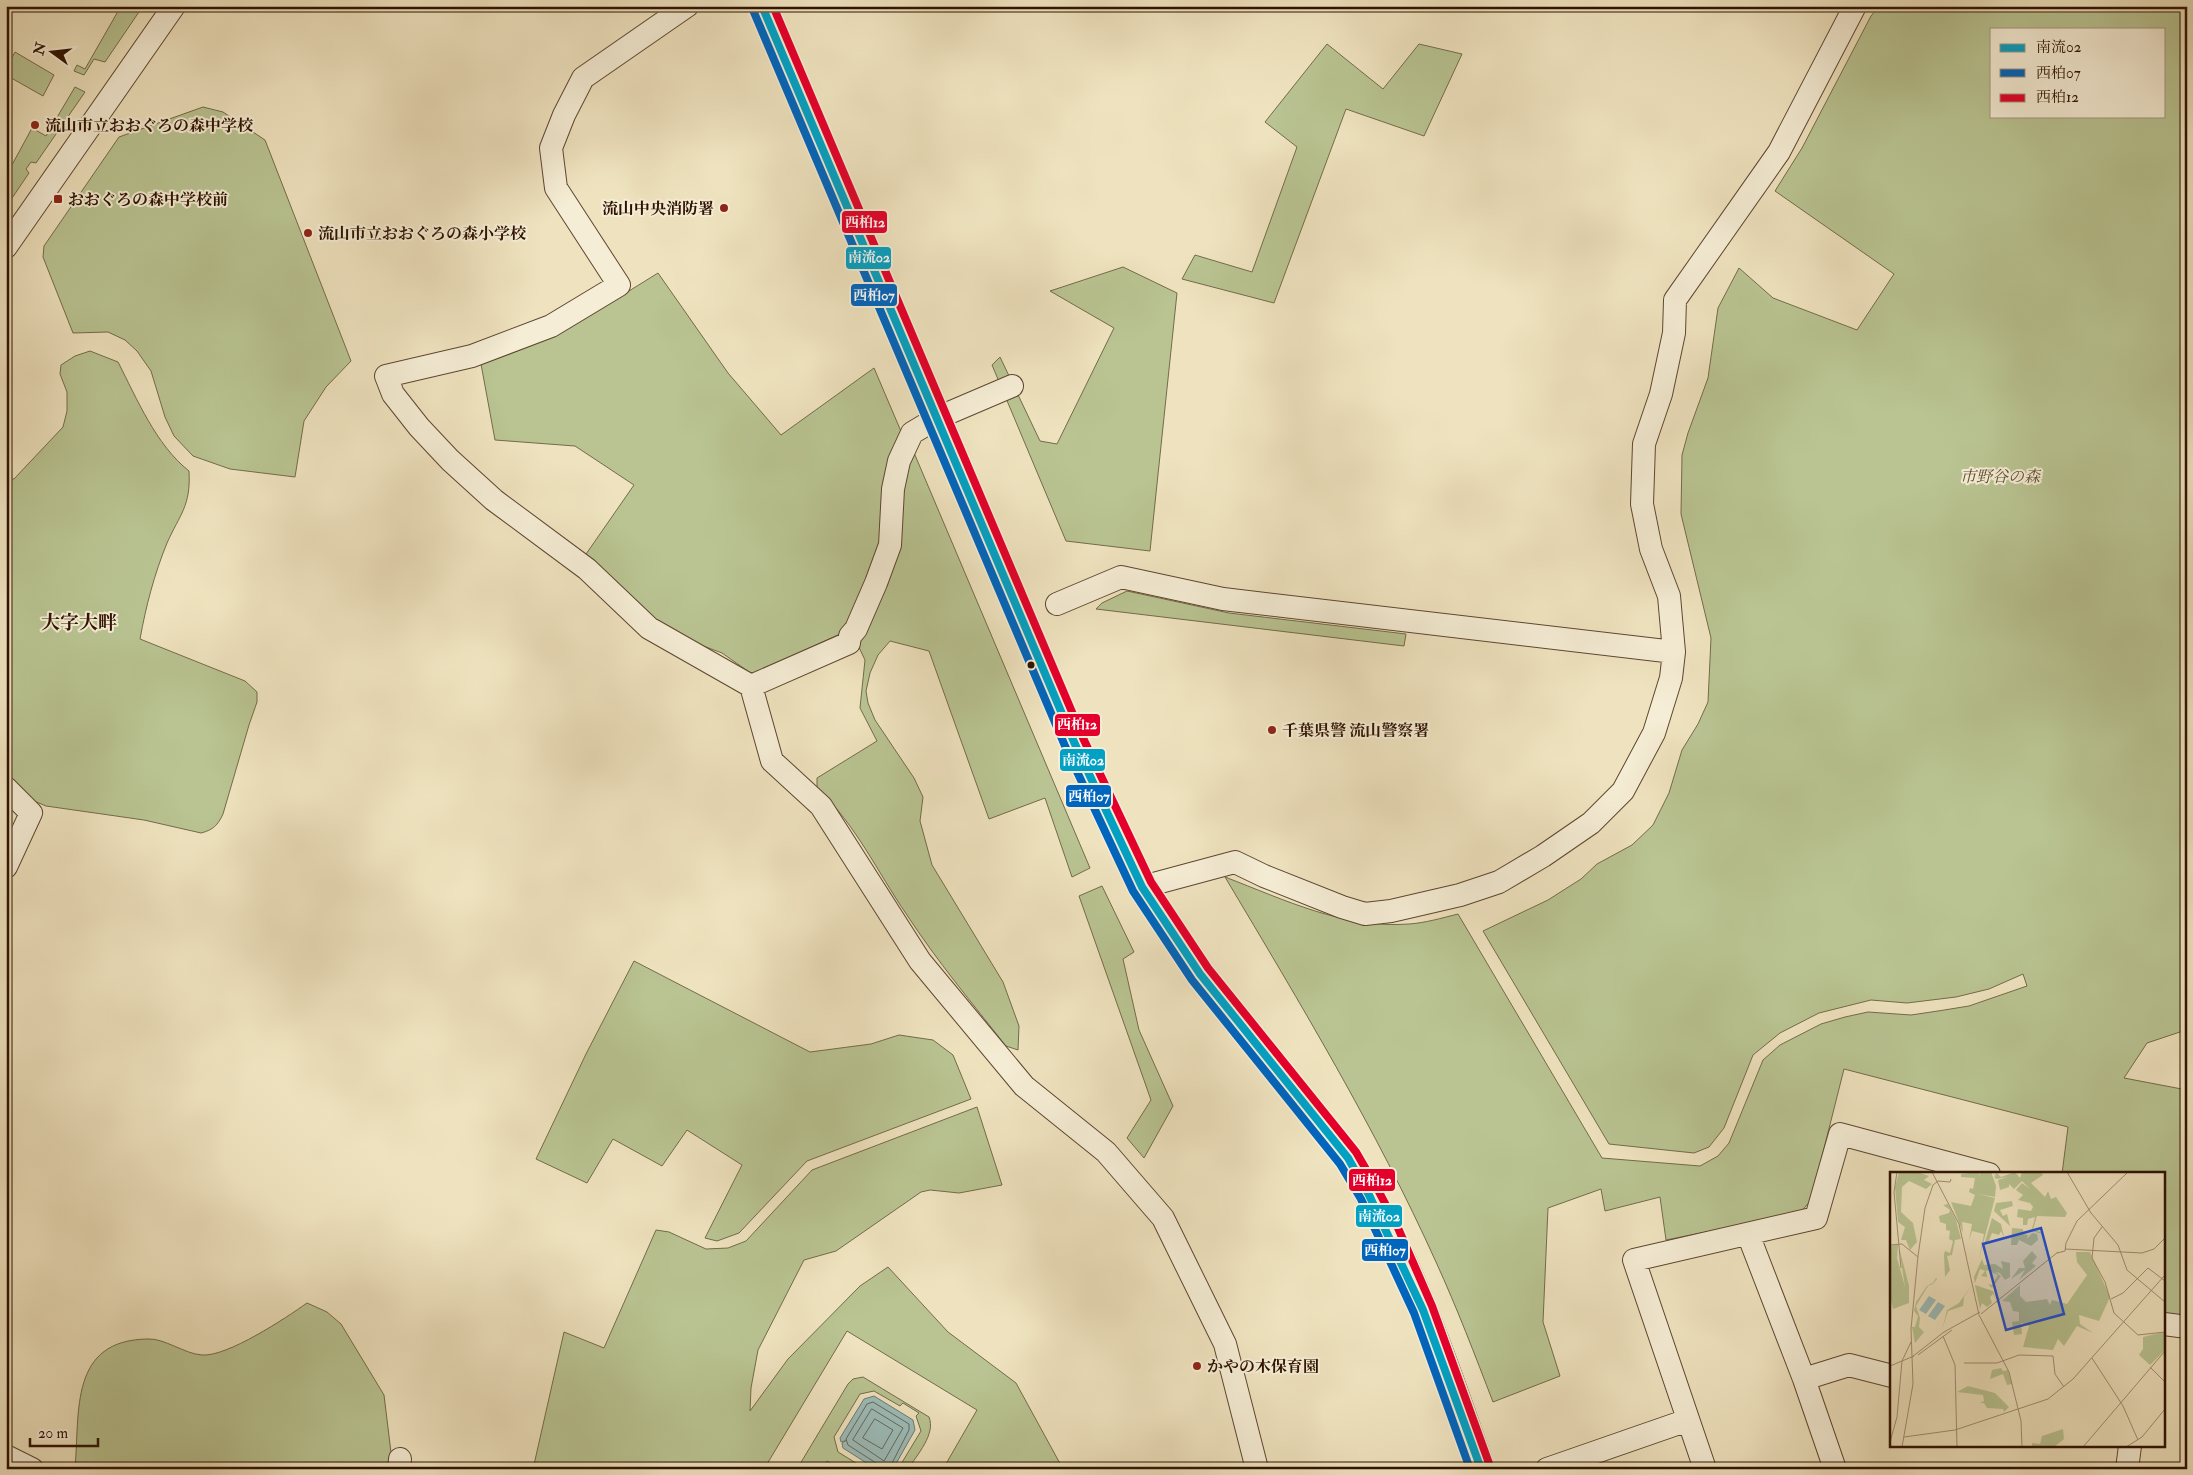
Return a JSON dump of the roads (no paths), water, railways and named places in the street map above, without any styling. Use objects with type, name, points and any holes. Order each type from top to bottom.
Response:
[{"type":"street","points":[[6,247],[174,6]]},
{"type":"street","points":[[687,6],[583,78],[564,115],[551,148],[556,188],[619,285],[551,326],[472,356],[386,376],[393,394],[420,428],[450,460],[494,500],[587,569],[648,628],[751,686],[772,761],[821,806],[920,961],[1024,1086],[1106,1152],[1163,1218],[1225,1344],[1257,1469]]},
{"type":"street","points":[[762,6],[1074,742],[1142,887],[1200,974],[1348,1158],[1366,1187],[1412,1282],[1448,1372],[1481,1469]]},
{"type":"street","points":[[1142,887],[1235,862],[1295,889],[1366,914],[1392,911],[1460,895],[1499,882],[1544,856],[1591,823],[1623,790],[1654,732],[1671,678],[1674,652],[1669,596],[1650,549],[1642,504],[1644,444],[1661,394],[1674,333],[1675,300],[1779,152],[1855,6]]},
{"type":"street","points":[[751,686],[848,643],[876,583],[890,545],[893,489],[899,461],[912,434],[937,418],[1012,386]]},
{"type":"street","points":[[1057,604],[1122,577],[1223,599],[1674,652]]},
{"type":"street","points":[[6,788],[31,813],[6,867]]},
{"type":"street","points":[[1705,1469],[1634,1260],[1816,1218],[1840,1134],[1982,1172]]},
{"type":"street","points":[[1748,1234],[1804,1379],[1835,1469]]},
{"type":"street","points":[[2166,1324],[2187,1327]]},
{"type":"street","points":[[1804,1379],[1849,1365],[1890,1375]]},
{"type":"street","points":[[1547,1469],[1688,1420]]},
{"type":"street","points":[[2127,1469],[2130,1448]]},
{"type":"street","points":[[6,1456],[32,1469]]},
{"type":"water","points":[[874,1396],[913,1420],[915,1430],[893,1469],[876,1469],[843,1448],[842,1443],[847,1440],[841,1442],[840,1438],[864,1399]]},
{"type":"place","name":"流山市立おおぐろの森中学校","points":[[35,125]]},
{"type":"place","name":"おおぐろの森中学校前","points":[[58,199]]},
{"type":"place","name":"流山中央消防署","points":[[724,208]]},
{"type":"place","name":"流山市立おおぐろの森小学校","points":[[308,233]]},
{"type":"place","name":"千葉県警 流山警察署","points":[[1272,730]]},
{"type":"place","name":"かやの木保育園","points":[[1197,1366]]},
{"type":"district","name":"大字大畔","points":[[79,622]]},
{"type":"park label","name":"市野谷の森","points":[[2000,476]]}]
